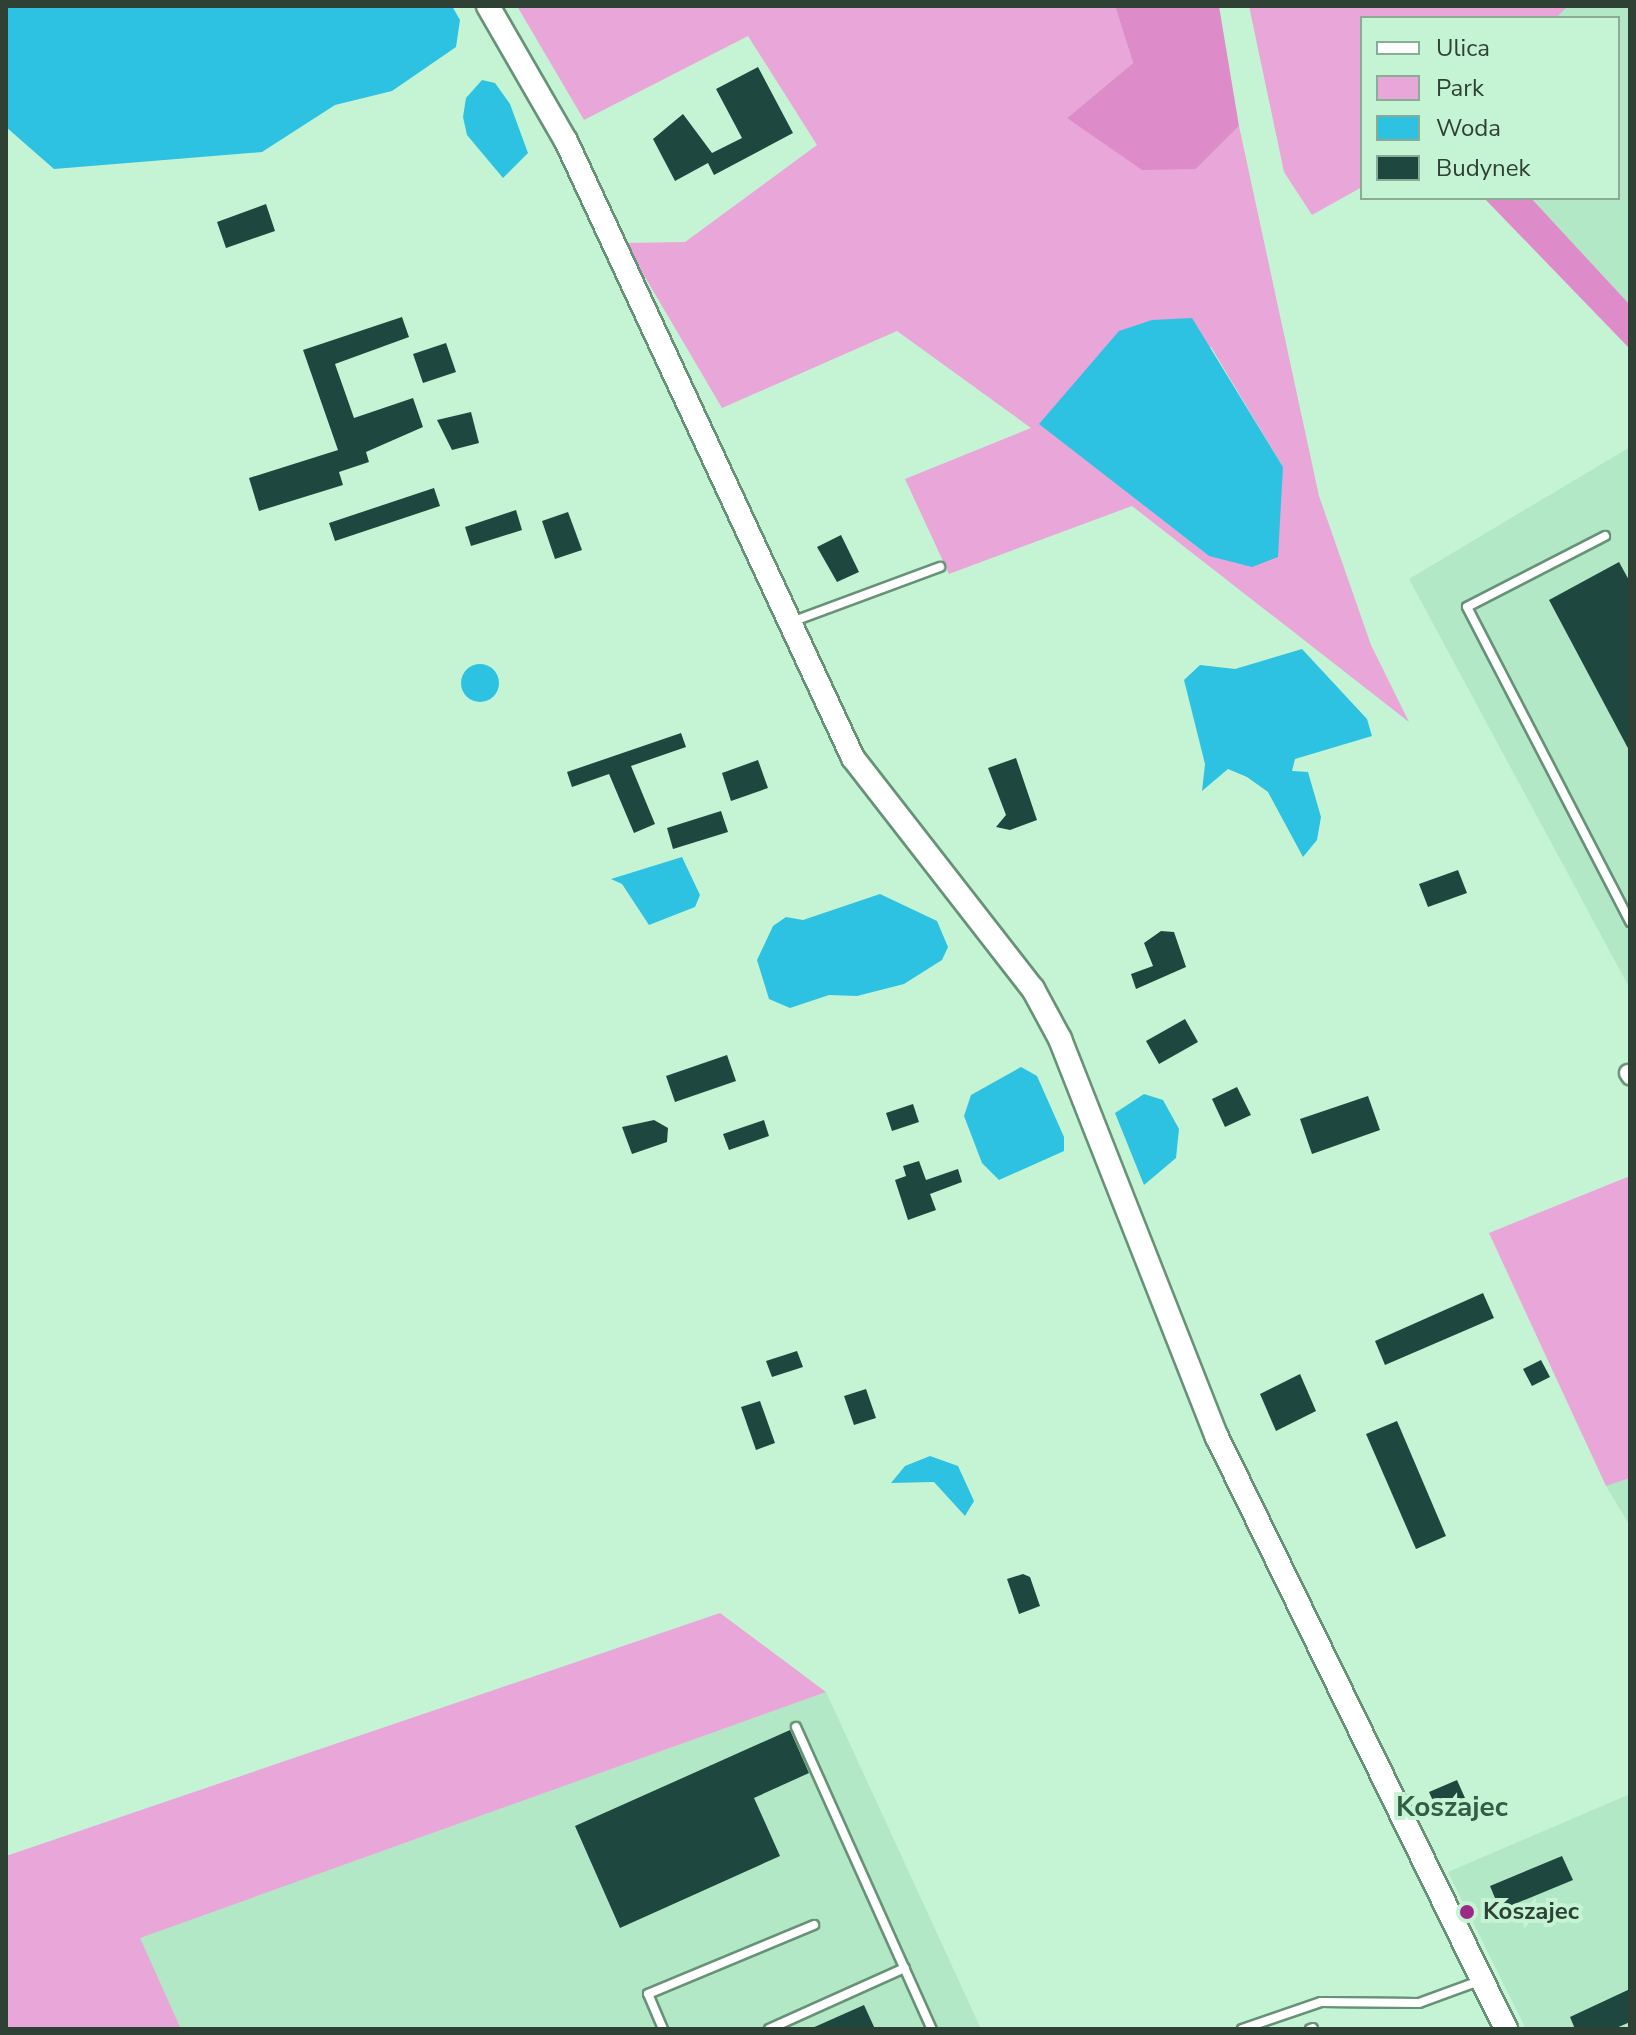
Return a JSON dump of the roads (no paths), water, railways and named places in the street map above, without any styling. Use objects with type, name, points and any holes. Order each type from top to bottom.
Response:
[{"type":"street","points":[[488,6],[566,141],[853,758],[1033,989],[1060,1039],[1217,1437],[1482,1980],[1499,2027]]},
{"type":"lane","points":[[1605,536],[1467,607],[1630,922]]},
{"type":"lane","points":[[790,622],[940,567]]},
{"type":"lane","points":[[796,1727],[932,2029]]},
{"type":"lane","points":[[663,2029],[648,1994],[814,1925]]},
{"type":"lane","points":[[769,2029],[905,1968]]},
{"type":"lane","points":[[1242,2029],[1321,2002],[1419,2003],[1482,1980]]},
{"type":"lane","points":[[792,2019],[796,2029]]},
{"type":"water","points":[[6,6],[452,6],[460,20],[456,47],[392,91],[335,105],[262,152],[54,169],[6,127]]},
{"type":"water","points":[[482,80],[495,83],[510,104],[528,153],[503,178],[467,135],[463,117],[466,98]]},
{"type":"water","points":[[1192,318],[1283,467],[1278,557],[1252,567],[1209,556],[1039,424],[1119,331],[1152,320]]},
{"type":"water","points":[[1302,649],[1367,719],[1372,736],[1295,759],[1292,771],[1308,772],[1321,817],[1317,840],[1303,857],[1268,792],[1247,777],[1228,769],[1202,791],[1205,764],[1184,680],[1200,665],[1235,669]]},
{"type":"water","points":[[480,664],[494,669],[499,683],[494,697],[480,702],[466,697],[461,683],[466,669]]},
{"type":"water","points":[[682,857],[700,895],[695,907],[649,925],[622,884],[611,879]]},
{"type":"water","points":[[880,894],[937,921],[948,947],[942,960],[904,984],[857,996],[829,995],[790,1008],[769,999],[757,960],[773,926],[786,917],[803,920]]},
{"type":"water","points":[[1021,1067],[1037,1076],[1064,1137],[1064,1151],[999,1180],[982,1163],[964,1116],[971,1095]]},
{"type":"water","points":[[1144,1094],[1163,1100],[1179,1129],[1176,1158],[1144,1185],[1115,1113]]},
{"type":"water","points":[[930,1456],[958,1466],[974,1501],[965,1516],[934,1482],[891,1483],[905,1466]]},
{"type":"place","name":"Koszajec","points":[[1467,1912]]},
{"type":"district","name":"Koszajec","points":[[1452,1807]]}]
